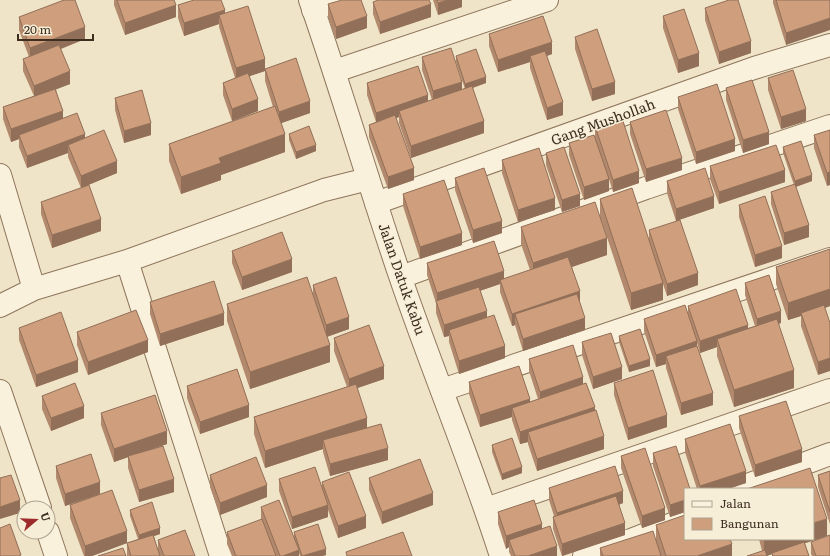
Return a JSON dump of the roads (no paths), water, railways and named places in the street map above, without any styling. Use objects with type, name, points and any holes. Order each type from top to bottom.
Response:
[{"type":"street","points":[[312,5],[340,0]]},
{"type":"street","points":[[335,71],[547,0]]},
{"type":"street","name":"Jalan Datuk Kabu","points":[[312,5],[335,71],[361,180],[376,203],[401,277],[486,509],[501,556]]},
{"type":"street","name":"Gang Mushollah","points":[[376,203],[754,68],[830,45]]},
{"type":"street","points":[[401,277],[646,188],[830,126]]},
{"type":"street","points":[[0,175],[34,289]]},
{"type":"street","points":[[0,306],[34,289],[127,261],[324,190],[361,180]]},
{"type":"street","points":[[442,390],[830,259]]},
{"type":"street","points":[[127,261],[221,556]]},
{"type":"street","points":[[486,509],[830,390]]},
{"type":"street","points":[[0,391],[37,500]]},
{"type":"street","points":[[740,488],[830,454]]},
{"type":"street","points":[[584,556],[684,519]]},
{"type":"street","points":[[51,540],[56,556]]}]
